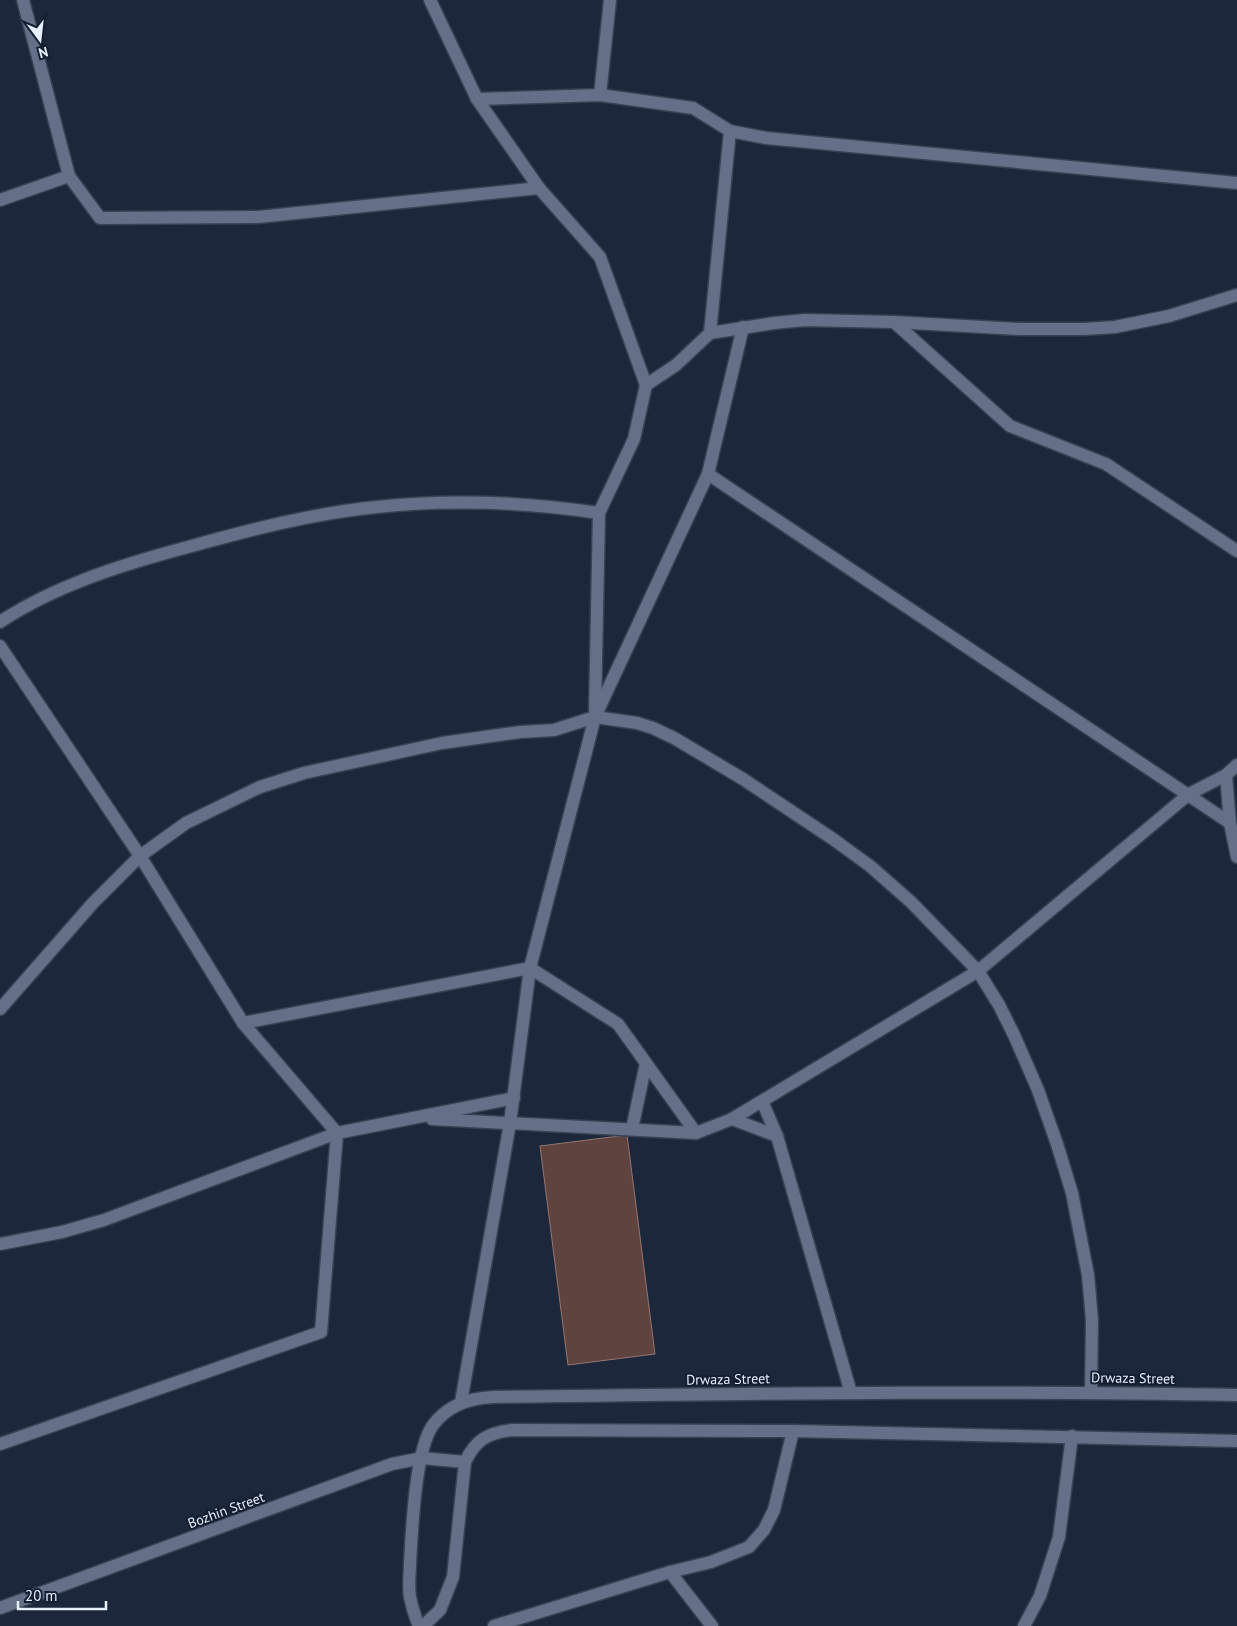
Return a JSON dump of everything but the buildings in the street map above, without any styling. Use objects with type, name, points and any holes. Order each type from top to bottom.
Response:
[{"type":"street","points":[[23,0],[69,176],[100,218],[258,218],[540,188]]},
{"type":"street","points":[[430,0],[477,99],[540,188],[600,257],[646,385],[634,439],[599,513],[595,717]]},
{"type":"street","points":[[600,95],[610,0]]},
{"type":"street","points":[[477,99],[600,95],[693,108],[730,130],[766,138],[1237,183]]},
{"type":"street","points":[[710,333],[730,130]]},
{"type":"street","points":[[0,200],[69,176]]},
{"type":"street","points":[[646,385],[676,366],[710,333],[743,327],[805,320],[894,322],[1054,330],[1115,327],[1169,316],[1237,295]]},
{"type":"street","points":[[894,322],[1010,426],[1106,464],[1237,552]]},
{"type":"street","points":[[461,1402],[514,1098],[530,968],[595,717],[708,474],[743,327]]},
{"type":"street","points":[[708,474],[1230,823]]},
{"type":"street","points":[[0,622],[16,611],[75,584],[157,555],[331,514],[376,507],[482,502],[525,504],[599,513]]},
{"type":"street","points":[[0,646],[140,856],[243,1024],[337,1133],[321,1332],[0,1444]]},
{"type":"street","points":[[0,1009],[93,903],[140,856],[186,823],[224,803],[268,784],[304,773],[442,743],[520,732],[554,730],[595,717],[637,723],[653,728],[674,738],[744,779],[870,866],[911,902],[978,971],[999,1005],[1038,1090],[1072,1193],[1088,1284],[1092,1320],[1092,1392]]},
{"type":"street","points":[[411,1118],[696,1133],[732,1119],[978,971],[1189,794],[1226,775],[1237,765]]},
{"type":"street","points":[[1226,775],[1230,823],[1237,857]]},
{"type":"street","points":[[243,1024],[530,968],[618,1024],[696,1133]]},
{"type":"street","points":[[632,1129],[646,1063]]},
{"type":"street","points":[[0,1244],[62,1232],[104,1220],[337,1133],[514,1098]]},
{"type":"street","points":[[762,1101],[777,1136],[852,1393]]},
{"type":"street","points":[[732,1119],[777,1136]]},
{"type":"street","name":"Drwaza Street","points":[[419,1626],[410,1596],[410,1577],[412,1522],[425,1440],[434,1425],[446,1412],[461,1402],[493,1397],[852,1393],[1092,1392],[1237,1395]]},
{"type":"street","points":[[423,1626],[440,1610],[452,1577],[465,1462],[471,1450],[483,1438],[498,1432],[512,1430],[793,1430],[1237,1441]]},
{"type":"street","points":[[494,1626],[670,1572],[711,1562],[749,1546],[764,1530],[774,1510],[793,1430]]},
{"type":"street","points":[[1024,1626],[1040,1596],[1059,1537],[1072,1436]]},
{"type":"street","name":"Bozhin Street","points":[[0,1608],[392,1464],[422,1458],[465,1462]]},
{"type":"street","points":[[670,1572],[712,1626]]}]
